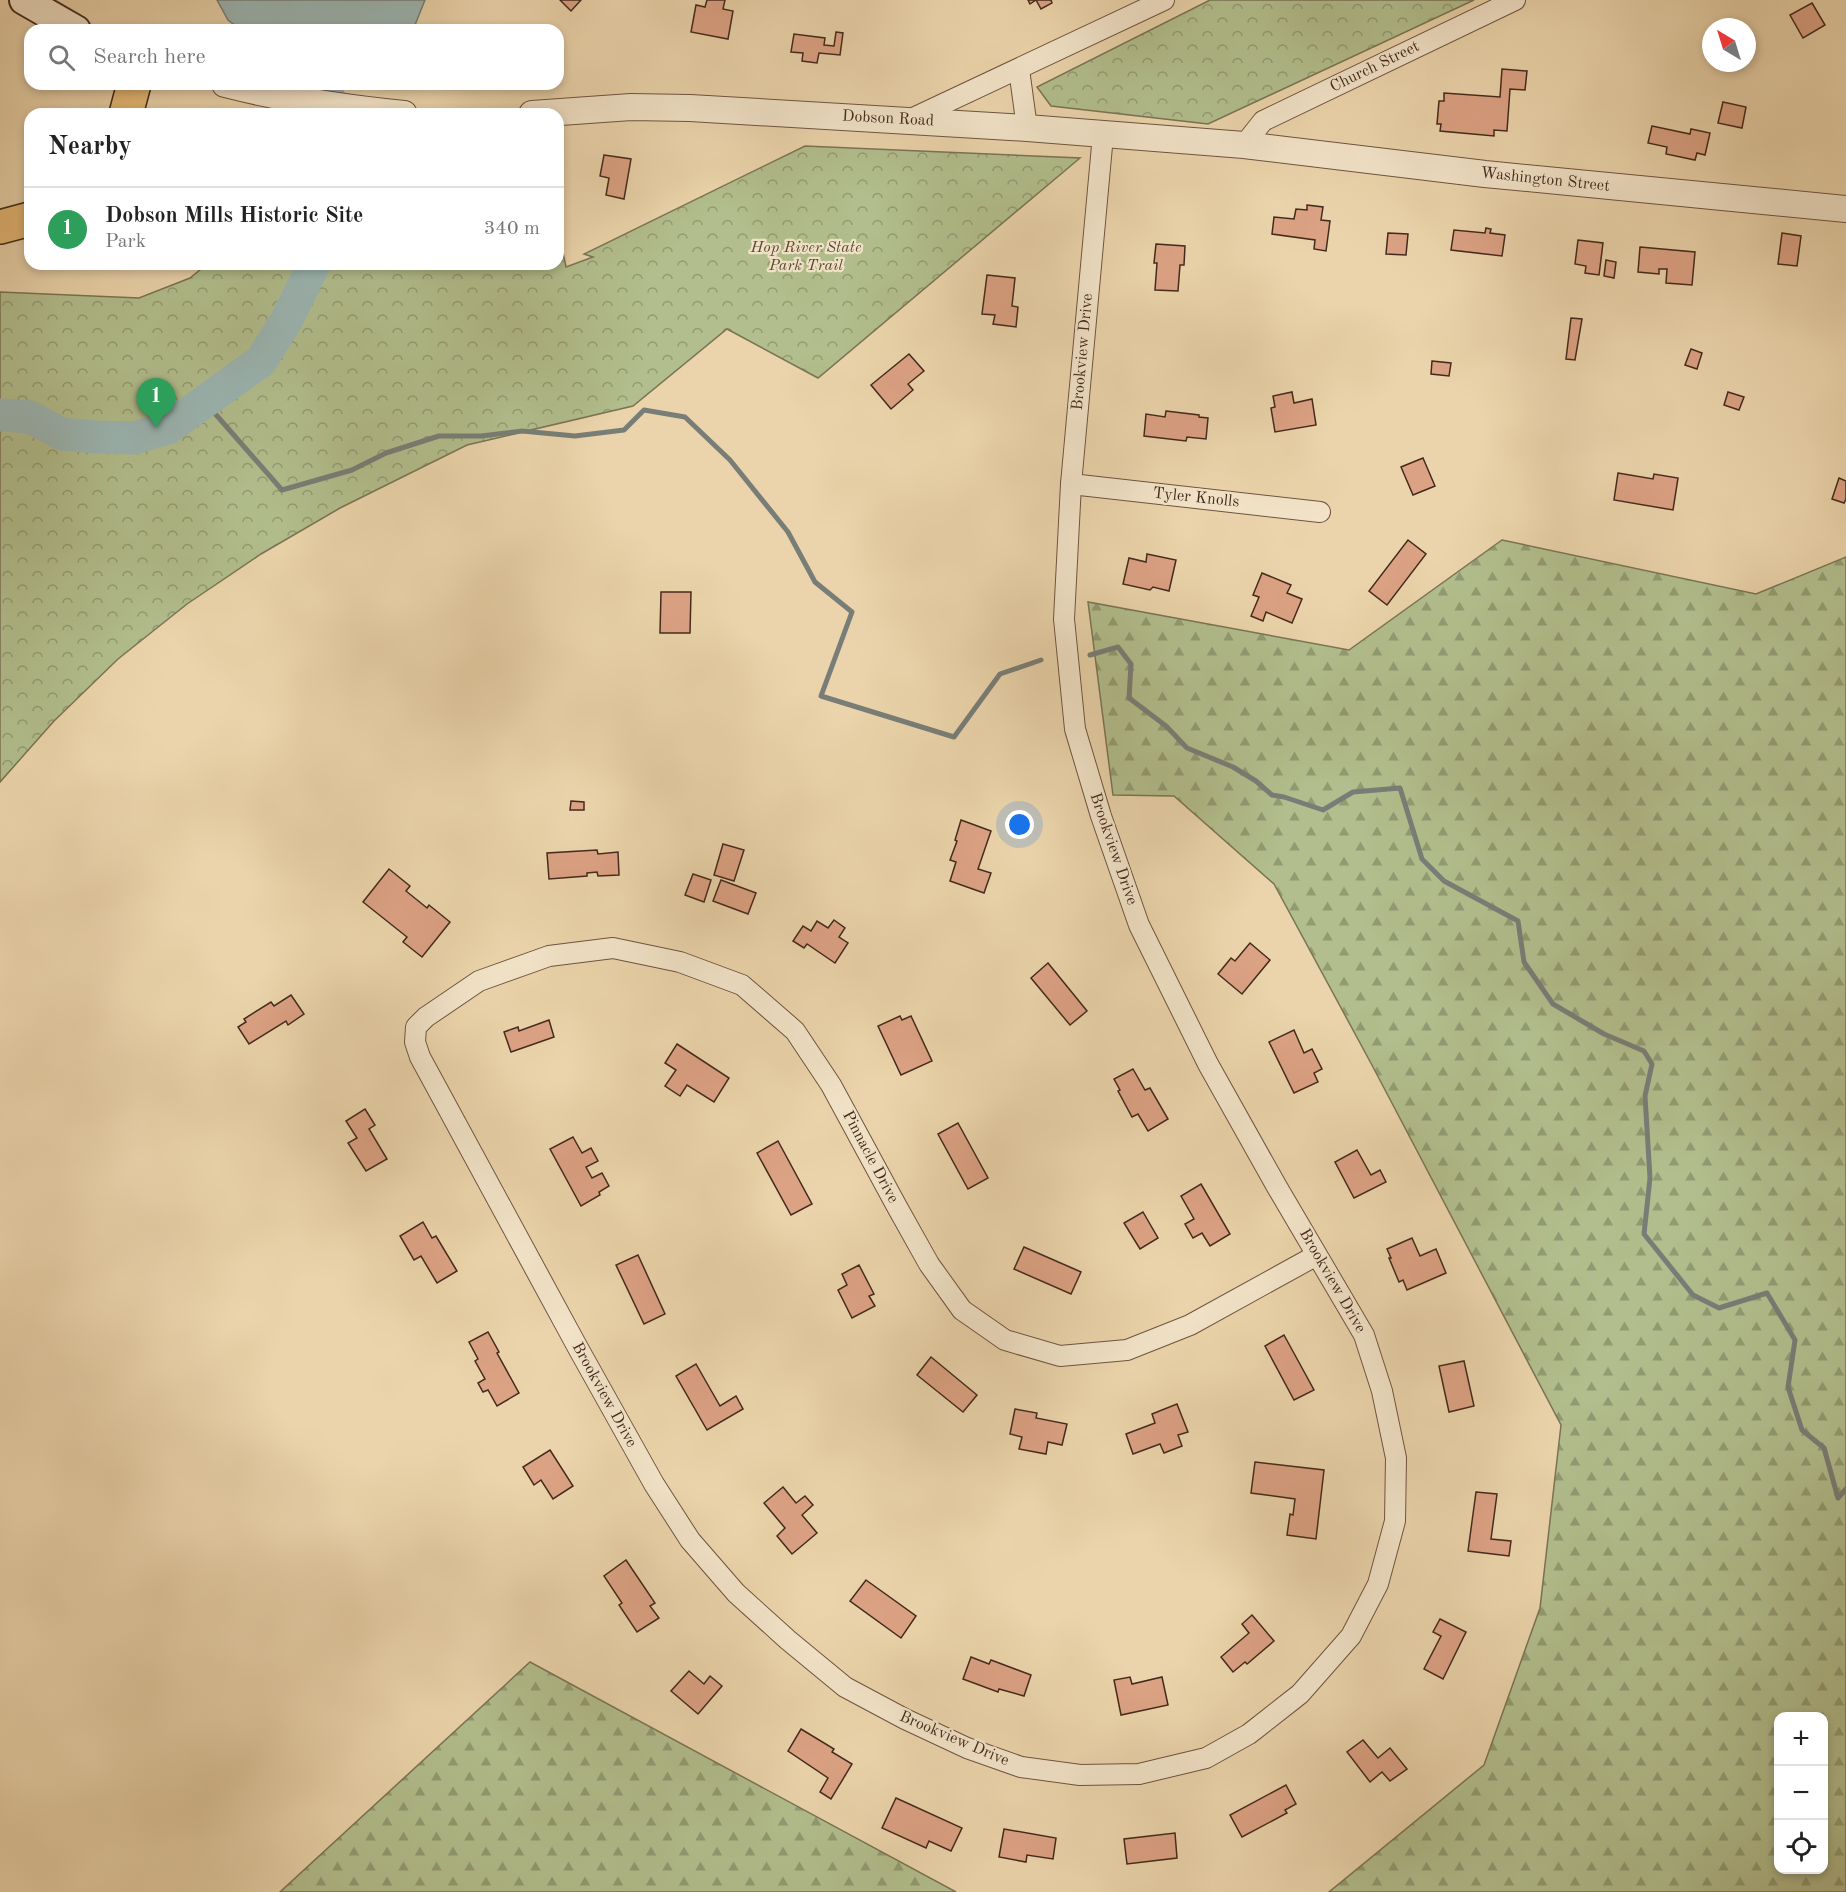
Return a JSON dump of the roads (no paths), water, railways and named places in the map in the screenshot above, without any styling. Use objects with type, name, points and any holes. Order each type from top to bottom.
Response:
[{"type":"highway","points":[[128,108],[132,90]]},
{"type":"highway","points":[[0,227],[24,221]]},
{"type":"main road","points":[[25,0],[66,24]]},
{"type":"street","points":[[909,120],[1164,0]]},
{"type":"street","name":"Church Street","points":[[1244,145],[1263,121],[1515,0]]},
{"type":"street","points":[[1019,69],[1027,128]]},
{"type":"street","points":[[252,90],[305,102],[348,108]]},
{"type":"street","name":"Dobson Road","points":[[564,112],[632,107],[690,108],[909,120],[1244,145]]},
{"type":"street","name":"Brookview Drive","points":[[416,1027],[415,1042],[426,1067],[636,1453],[690,1540],[736,1593],[845,1687],[957,1743],[1021,1767],[1080,1775],[1139,1774],[1206,1758],[1249,1734],[1300,1694],[1351,1636],[1378,1584],[1395,1521],[1396,1458],[1383,1391],[1364,1335],[1208,1064],[1139,925],[1101,816],[1075,729],[1064,620],[1071,484],[1103,135]]},
{"type":"street","name":"Washington Street","points":[[1244,145],[1485,174],[1846,210]]},
{"type":"street","name":"Tyler Knolls","points":[[1071,484],[1320,512]]},
{"type":"street","name":"Pinnacle Drive","points":[[416,1027],[438,1008],[479,981],[549,956],[613,948],[680,962],[742,985],[795,1031],[831,1085],[929,1264],[962,1310],[1005,1340],[1060,1356],[1128,1350],[1190,1325],[1317,1255]]},
{"type":"water","points":[[217,0],[425,0],[415,24],[233,24],[228,20]]},
{"type":"waterway","points":[[328,90],[329,108]]},
{"type":"waterway","points":[[0,415],[30,417],[62,434],[95,437],[134,438],[168,428],[261,361],[286,321],[311,270]]},
{"type":"waterway","points":[[204,401],[282,490],[352,470],[386,453],[439,436],[481,436],[522,431],[575,436],[624,430],[644,410],[685,417],[730,460],[788,532],[815,582],[852,612],[821,696],[954,737],[1000,674],[1041,660]]},
{"type":"waterway","points":[[1090,655],[1118,647],[1131,664],[1129,698],[1166,726],[1187,748],[1233,767],[1256,781],[1272,795],[1323,810],[1353,792],[1400,788],[1422,859],[1444,881],[1518,921],[1524,962],[1553,1004],[1604,1034],[1644,1051],[1652,1064],[1645,1096],[1650,1178],[1644,1234],[1693,1295],[1719,1308],[1767,1293],[1795,1340],[1788,1387],[1802,1430],[1824,1448],[1838,1498],[1846,1489]]},
{"type":"place","name":"Dobson Mills Historic Site","points":[[156,428]]},
{"type":"park label","name":"Hop River State Park Trail","points":[[806,257]]}]
